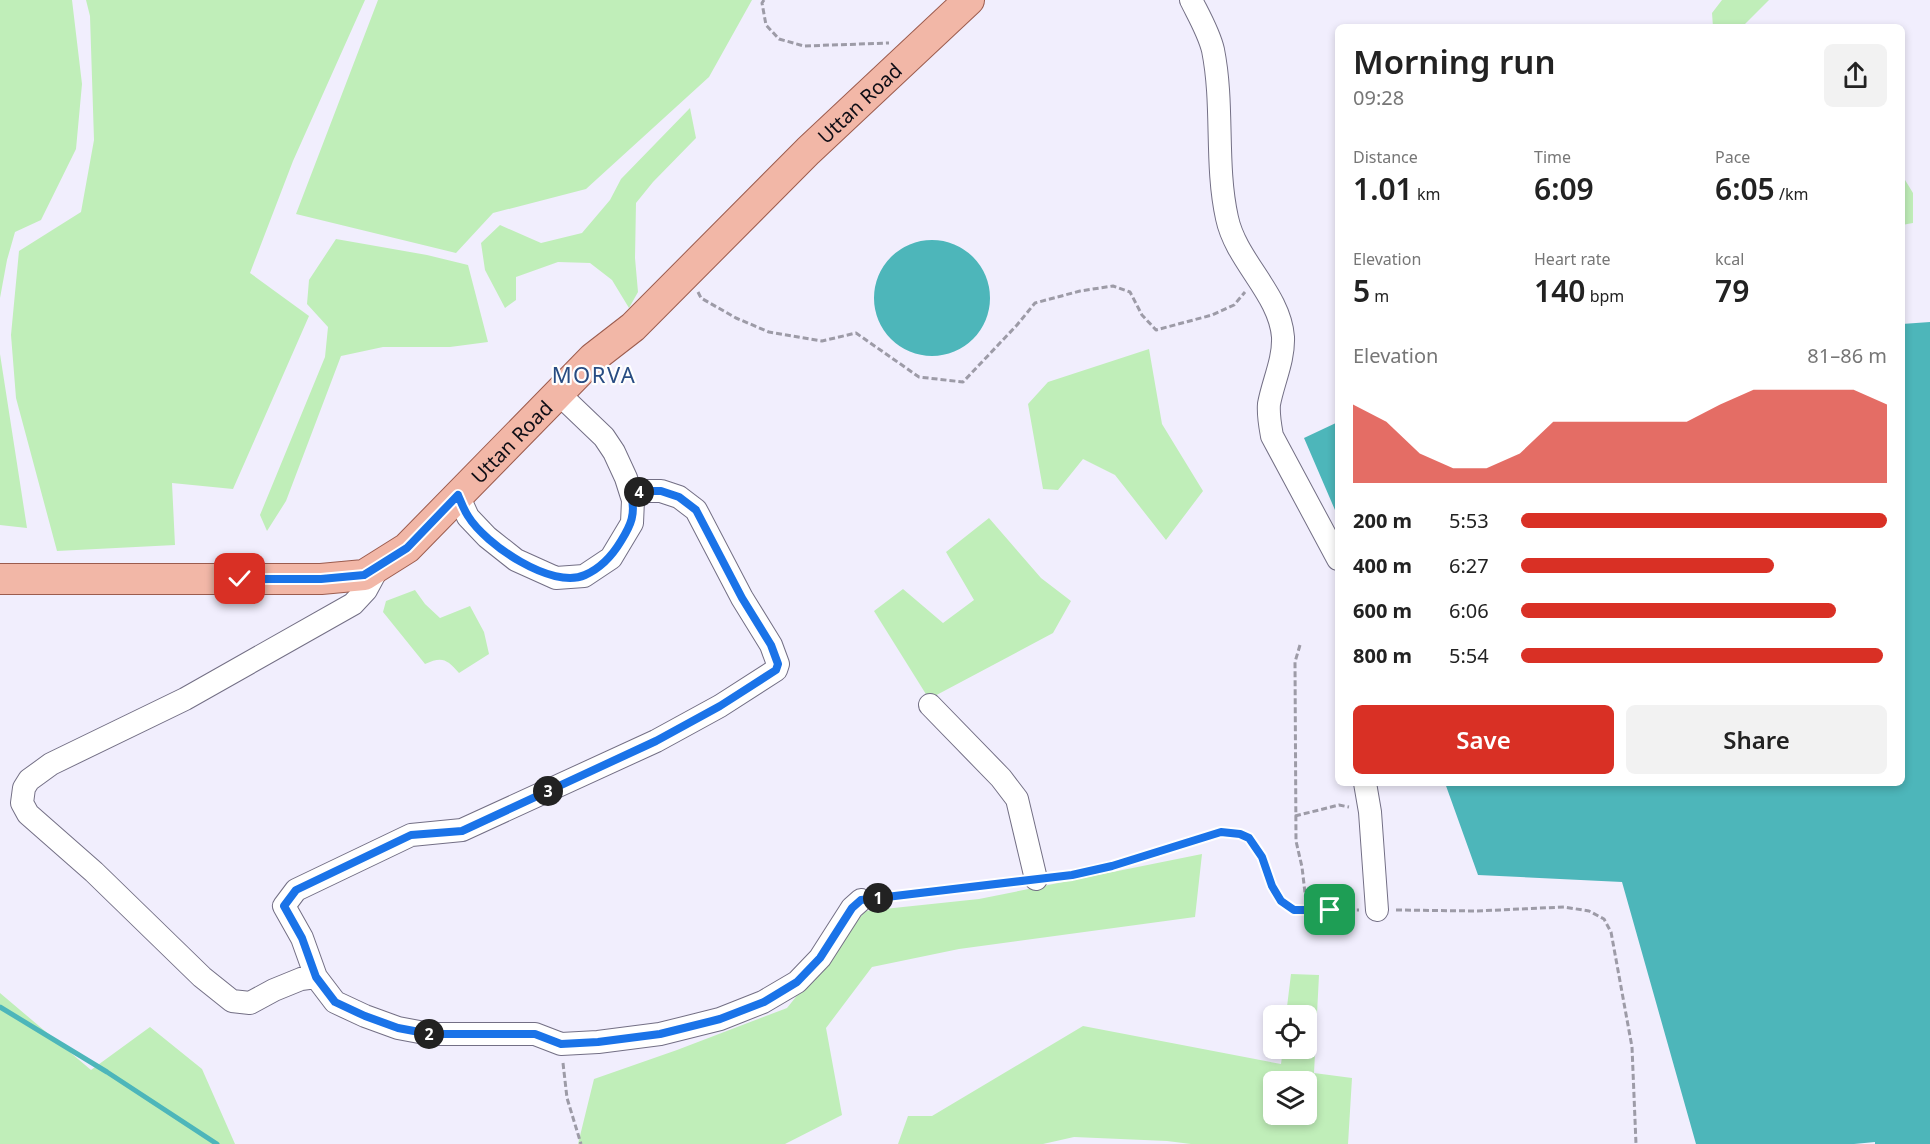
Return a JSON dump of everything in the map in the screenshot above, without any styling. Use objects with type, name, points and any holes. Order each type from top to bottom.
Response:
[{"type":"main road","name":"Uttan Road","points":[[0,579],[321,579],[364,575],[407,548],[593,358],[633,327],[808,151],[969,0]]},
{"type":"street","points":[[1191,0],[1212,48],[1216,71],[1223,196],[1227,219],[1234,242],[1278,316],[1283,337],[1281,356],[1269,405],[1272,436],[1335,553]]},
{"type":"street","points":[[458,495],[468,517],[487,537],[516,560],[556,578],[584,576],[611,558],[632,523],[633,500],[622,469],[604,437],[558,393]]},
{"type":"street","points":[[631,494],[661,491],[679,497],[696,510],[742,598],[771,645],[778,664],[776,670],[720,706],[656,741],[462,831],[411,835],[296,890],[284,906],[302,938],[316,977],[335,1002],[398,1028],[430,1034],[535,1034],[561,1044],[660,1034],[720,1019],[764,1002],[797,982],[820,958],[852,908],[861,900]]},
{"type":"street","points":[[316,977],[301,979],[250,1003],[232,1001],[201,977],[93,872],[28,814],[22,803],[24,788],[29,780],[51,764],[185,699],[353,604],[366,591],[380,564]]},
{"type":"street","points":[[930,705],[1001,778],[1017,799],[1036,879]]},
{"type":"street","points":[[1366,786],[1370,812],[1377,910]]},
{"type":"path","points":[[764,0],[762,3],[766,25],[779,39],[804,46],[871,45],[893,42]]},
{"type":"path","points":[[688,272],[701,298],[736,318],[769,332],[822,341],[856,333],[919,377],[963,382],[1035,303],[1080,291],[1113,286],[1130,292],[1142,315],[1156,330],[1212,315],[1234,305],[1256,276]]},
{"type":"path","points":[[1300,645],[1295,662],[1295,816],[1296,840],[1307,910]]},
{"type":"path","points":[[1295,816],[1339,805],[1370,812]]},
{"type":"path","points":[[861,900],[1072,875],[1112,866],[1221,832],[1240,834],[1249,838],[1262,857],[1272,886],[1281,901],[1294,910],[1477,911],[1564,907],[1589,911],[1604,920],[1611,932],[1632,1047],[1635,1144]]},
{"type":"path","points":[[561,1044],[567,1098],[581,1144]]},
{"type":"green space","points":[[0,0],[72,0],[82,84],[76,149],[41,220],[15,232],[0,298]]},
{"type":"green space","points":[[86,0],[365,0],[293,161],[250,273],[309,316],[233,489],[172,483],[175,545],[57,551],[16,398],[11,335],[19,251],[81,212],[94,140],[90,16]]},
{"type":"green space","points":[[378,0],[752,0],[709,77],[586,189],[493,213],[456,253],[296,214]]},
{"type":"green space","points":[[1722,0],[1769,0],[1745,24],[1713,24],[1712,13]]},
{"type":"green space","points":[[690,108],[696,138],[636,203],[635,258],[638,292],[629,308],[612,280],[590,263],[558,262],[516,277],[516,300],[505,308],[485,270],[481,243],[500,225],[541,243],[582,233],[610,200],[621,179]]},
{"type":"green space","points":[[1905,180],[1913,193],[1913,223],[1905,224]]},
{"type":"green space","points":[[336,239],[427,255],[468,265],[488,342],[450,347],[383,347],[341,356],[286,501],[267,531],[260,515],[325,357],[328,327],[307,304],[309,280]]},
{"type":"green space","points":[[1149,349],[1162,424],[1203,491],[1166,540],[1115,475],[1083,459],[1058,490],[1043,489],[1028,404],[1048,382]]},
{"type":"green space","points":[[0,354],[27,528],[0,525]]},
{"type":"green space","points":[[989,518],[1041,578],[1071,601],[1053,633],[929,699],[874,611],[903,589],[943,623],[974,600],[946,552]]},
{"type":"green space","points":[[415,590],[425,604],[440,618],[470,606],[484,632],[489,654],[459,673],[444,660],[425,664],[383,612],[386,601]]},
{"type":"green space","points":[[1202,854],[1195,917],[959,949],[872,967],[826,1028],[842,1115],[785,1144],[578,1144],[594,1079],[787,1008],[865,911],[979,899]]},
{"type":"green space","points":[[1291,974],[1319,975],[1317,1014],[1317,1005],[1287,1005]]},
{"type":"green space","points":[[0,993],[91,1070],[150,1027],[202,1069],[235,1144],[0,1144]]},
{"type":"green space","points":[[1083,1026],[1281,1064],[1282,1059],[1315,1059],[1314,1071],[1263,1071],[1263,1125],[1317,1125],[1317,1073],[1352,1078],[1348,1144],[1191,1144],[1074,1137],[1043,1144],[898,1144],[908,1116],[932,1116]]},
{"type":"water","points":[[932,240],[954,244],[973,257],[986,276],[990,298],[986,320],[973,339],[954,352],[932,356],[910,352],[891,339],[878,320],[874,298],[878,276],[891,257],[910,244]]},
{"type":"water","points":[[1930,322],[1930,1144],[1875,1144],[1875,1142],[1696,1144],[1622,882],[1478,875],[1446,786],[1905,786],[1905,324]]},
{"type":"water","points":[[1335,423],[1335,510],[1304,438]]},
{"type":"waterway","points":[[0,1007],[107,1072],[217,1144]]},
{"type":"district","name":"MORVA","points":[[594,374]]},
{"type":"route","points":[[240,579],[321,579],[364,575],[407,548],[458,495],[468,517],[487,537],[516,560],[556,578],[584,576],[611,558],[632,523],[631,494],[661,491],[679,497],[696,510],[742,598],[771,645],[778,664],[776,670],[720,706],[656,741],[462,831],[411,835],[296,890],[284,906],[302,938],[316,977],[335,1002],[398,1028],[430,1034],[535,1034],[561,1044],[660,1034],[720,1019],[764,1002],[797,982],[820,958],[852,908],[861,900],[1072,875],[1112,866],[1221,832],[1240,834],[1249,838],[1262,857],[1272,886],[1281,901],[1294,910],[1330,910]]}]
